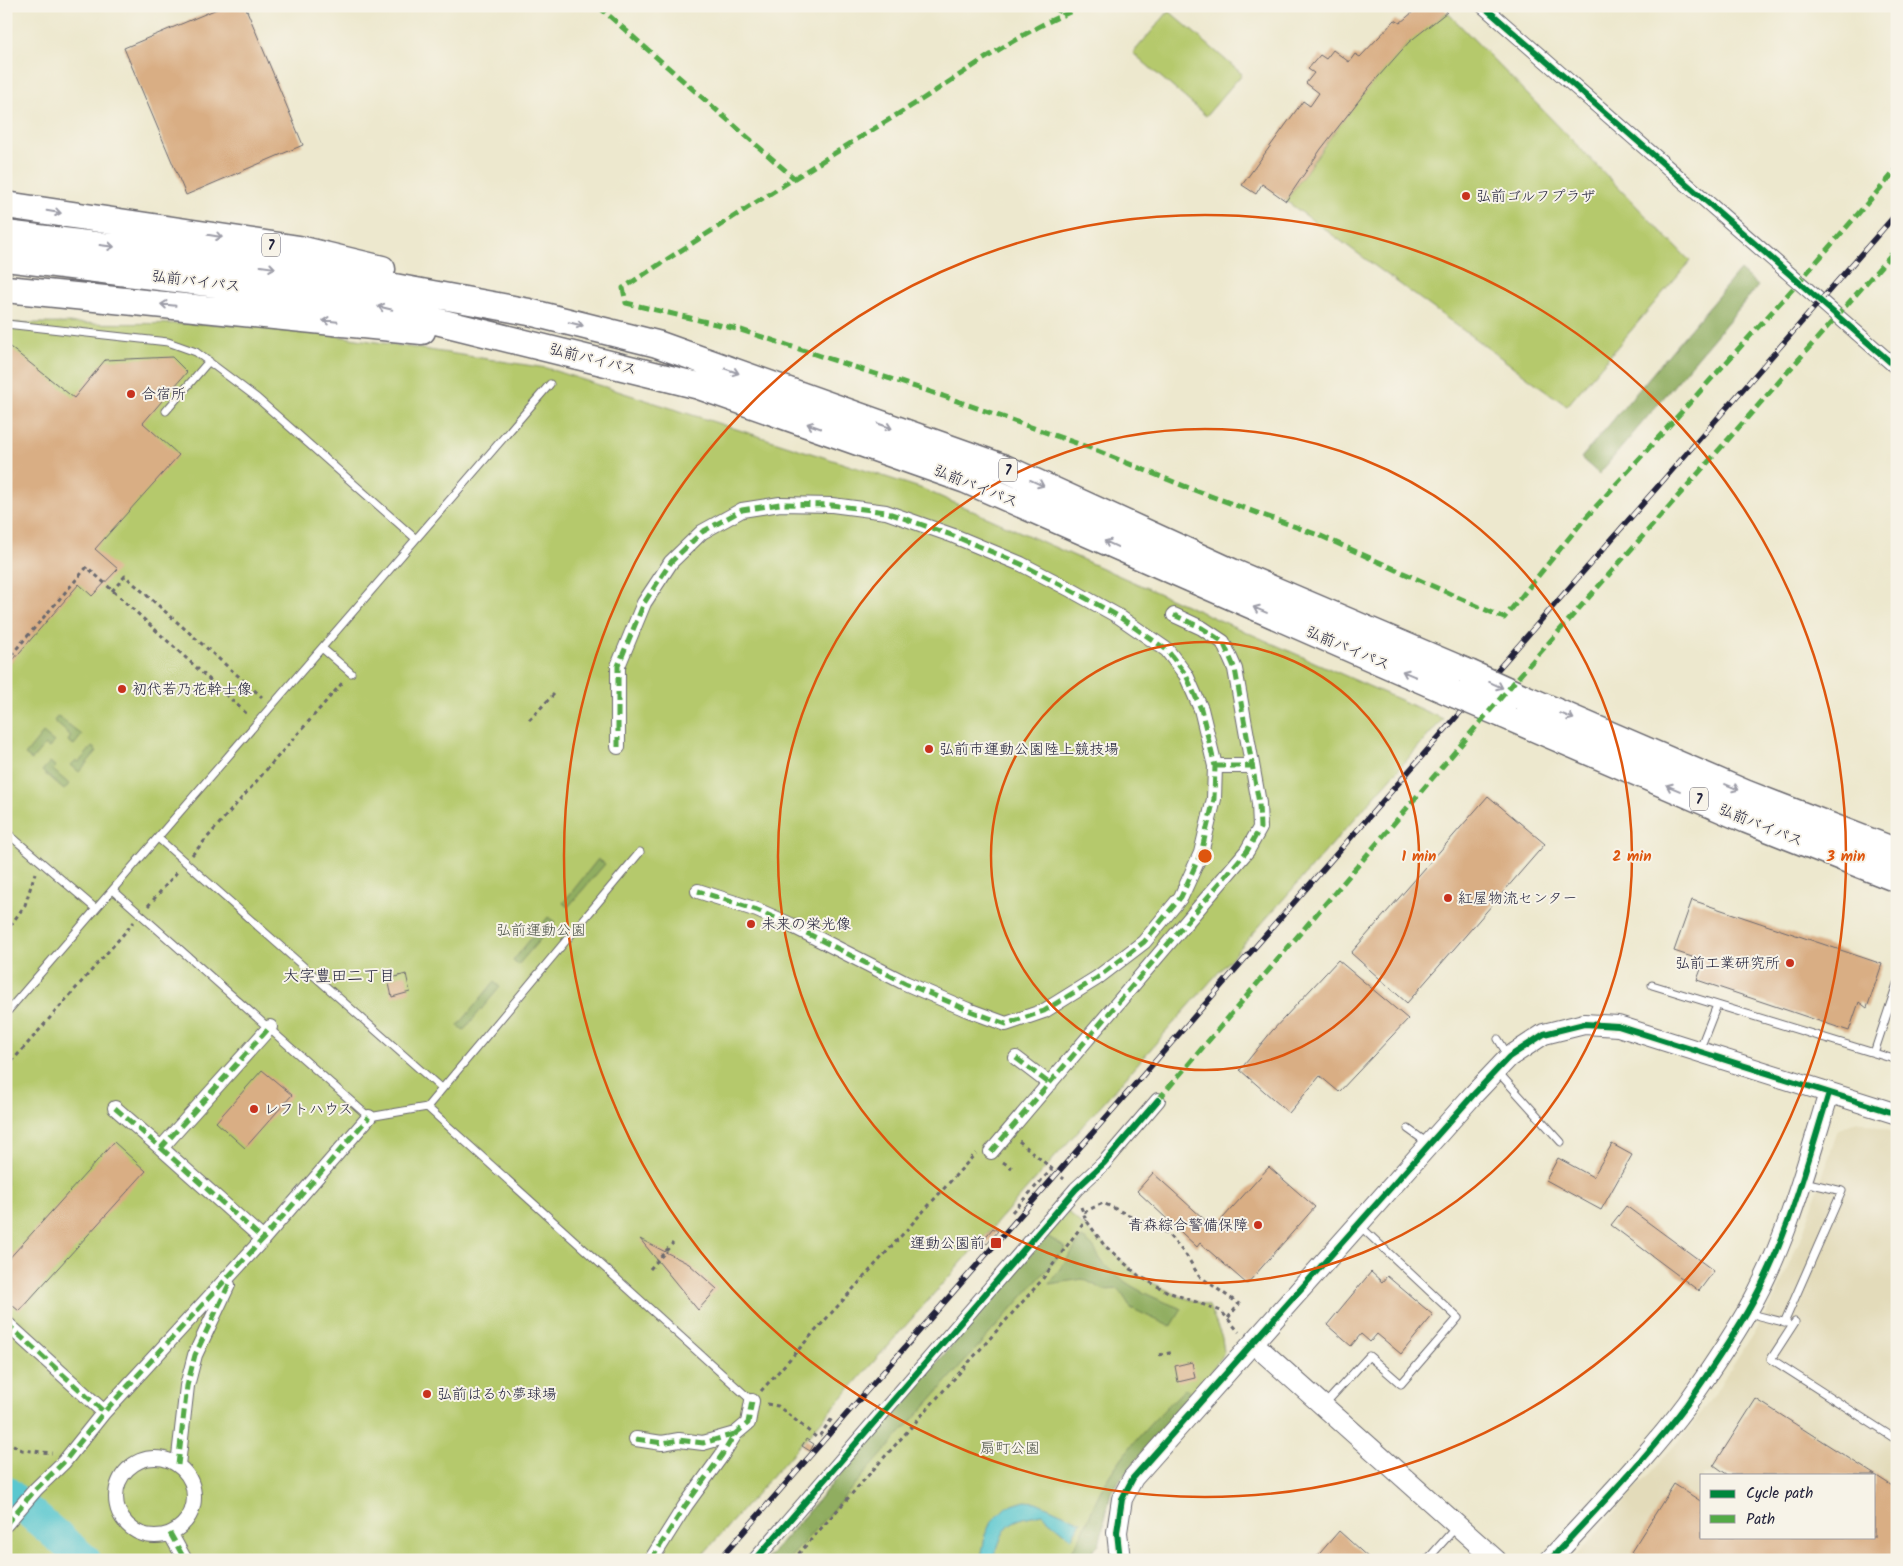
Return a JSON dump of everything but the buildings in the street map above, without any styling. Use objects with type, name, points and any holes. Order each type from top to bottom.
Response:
[{"type":"highway","name":"7","points":[[6,205],[299,249],[378,268],[529,312]]},
{"type":"highway","name":"弘前バイパス","points":[[6,234],[231,262],[368,282],[529,312],[658,344],[1002,467],[1232,572],[1461,683],[1504,715],[1747,820],[1897,879]]},
{"type":"highway","name":"弘前バイパス","points":[[6,258],[355,300],[699,386],[966,480],[1461,683],[1522,696],[1746,794],[1897,852]]},
{"type":"highway","name":"7","points":[[6,289],[517,340]]},
{"type":"street","points":[[1483,6],[1897,368]]},
{"type":"street","points":[[618,747],[618,666],[644,603],[671,562],[702,532],[742,510],[780,504],[832,505],[886,512],[954,536],[1021,564],[1118,616],[1168,650],[1186,674],[1201,709],[1215,766],[1214,799],[1201,853],[1180,897],[1144,942],[1097,978],[1044,1011],[1006,1024],[905,983],[765,914],[698,891]]},
{"type":"street","points":[[986,1149],[1008,1132],[1050,1084],[1248,851],[1260,828],[1259,803],[1235,669],[1223,642],[1202,628],[1174,615]]},
{"type":"street","points":[[1215,766],[1252,766]]},
{"type":"street","points":[[1120,1560],[1117,1532],[1122,1499],[1133,1478],[1429,1144],[1503,1064],[1544,1034],[1584,1024],[1618,1026],[1897,1114]]},
{"type":"street","points":[[161,1148],[270,1027]]},
{"type":"street","points":[[1016,1058],[1050,1084]]},
{"type":"street","points":[[1550,1560],[1652,1447],[1686,1404],[1747,1311],[1773,1257],[1791,1213],[1829,1093]]},
{"type":"street","points":[[755,1560],[1072,1186],[1104,1163],[1158,1100]]},
{"type":"street","points":[[115,1108],[263,1239]]},
{"type":"street","points":[[6,1524],[70,1454],[104,1412],[263,1239],[369,1117]]},
{"type":"street","points":[[178,1465],[187,1386],[195,1355],[236,1268]]},
{"type":"street","points":[[6,1323],[104,1412]]},
{"type":"street","points":[[1253,1343],[1496,1560]]},
{"type":"street","points":[[651,1560],[685,1506],[735,1434],[748,1423],[752,1401]]},
{"type":"street","points":[[636,1439],[662,1443],[679,1440],[703,1442],[735,1434]]},
{"type":"street","points":[[153,1458],[166,1459],[178,1465],[187,1474],[193,1485],[195,1498],[192,1511],[186,1522],[176,1531],[170,1533],[164,1536],[151,1537],[138,1533],[127,1526],[120,1515],[116,1502],[116,1489],[121,1477],[130,1467],[141,1460],[153,1458]]},
{"type":"street","points":[[170,1533],[185,1560]]},
{"type":"lane","points":[[6,324],[168,342],[196,352],[274,412],[416,539]]},
{"type":"lane","points":[[166,411],[209,361]]},
{"type":"lane","points":[[6,1013],[550,384]]},
{"type":"lane","points":[[322,648],[351,673]]},
{"type":"lane","points":[[6,832],[96,909]]},
{"type":"lane","points":[[158,838],[442,1088]]},
{"type":"lane","points":[[113,890],[270,1027],[369,1117],[427,1107],[640,852]]},
{"type":"lane","points":[[1874,1053],[1897,984]]},
{"type":"lane","points":[[1652,985],[1897,1060]]},
{"type":"lane","points":[[1699,1051],[1717,1005]]},
{"type":"lane","points":[[1498,1039],[1503,1064],[1561,1142]]},
{"type":"lane","points":[[427,1107],[752,1401]]},
{"type":"lane","points":[[1408,1129],[1429,1144]]},
{"type":"lane","points":[[1784,1323],[1842,1191],[1801,1181]]},
{"type":"lane","points":[[1324,1406],[1369,1356],[1401,1384],[1458,1318],[1358,1225]]},
{"type":"lane","points":[[1747,1311],[1784,1323],[1795,1322],[1771,1359],[1897,1440]]},
{"type":"lane","points":[[1427,1560],[1458,1526]]},
{"type":"path","points":[[6,661],[87,567],[247,714]]},
{"type":"path","points":[[112,590],[125,576],[262,697]]},
{"type":"path","points":[[6,1068],[344,682]]},
{"type":"path","points":[[529,720],[555,693]]},
{"type":"path","points":[[6,932],[24,906],[39,860]]},
{"type":"path","points":[[1008,1132],[1072,1186],[1086,1220],[1104,1245],[1139,1276],[1168,1292],[1220,1311],[1236,1329],[1253,1343]]},
{"type":"path","points":[[752,1401],[986,1149]]},
{"type":"path","points":[[1012,1212],[1052,1169]]},
{"type":"path","points":[[1084,1212],[1103,1202],[1167,1233],[1186,1255],[1199,1276],[1239,1304],[1228,1318]]},
{"type":"path","points":[[793,1560],[1041,1281],[1086,1220]]},
{"type":"path","points":[[650,1269],[673,1243]]},
{"type":"path","points":[[1159,1355],[1174,1352]]},
{"type":"path","points":[[752,1401],[778,1406],[816,1437],[820,1435],[833,1418]]},
{"type":"path","points":[[6,1441],[22,1450],[70,1454]]},
{"type":"shaded area","points":[[1857,1121],[1897,1133],[1897,1560],[1572,1560],[1692,1426],[1771,1306],[1803,1233],[1838,1130]]},
{"type":"green space","points":[[1169,11],[1242,74],[1206,116],[1133,53]]},
{"type":"green space","points":[[1447,12],[1690,261],[1567,406],[1286,201],[1329,139],[1391,61],[1412,39]]},
{"type":"green space","points":[[1740,270],[1758,286],[1599,474],[1581,458]]},
{"type":"green space","name":"弘前運動公園","points":[[6,323],[259,324],[546,368],[923,489],[1443,719],[698,1560],[6,1560]]},
{"type":"green space","points":[[58,716],[82,735],[74,745],[68,741],[71,736],[54,721]]},
{"type":"green space","points":[[43,733],[54,742],[49,748],[45,745],[32,760],[25,755]]},
{"type":"green space","points":[[92,747],[97,751],[79,772],[71,765],[76,760],[79,762]]},
{"type":"green space","points":[[50,762],[56,767],[53,770],[69,784],[64,790],[42,771]]},
{"type":"green space","points":[[598,859],[605,864],[568,907],[563,903]]},
{"type":"green space","points":[[548,917],[555,922],[518,965],[513,961]]},
{"type":"green space","points":[[494,982],[500,987],[464,1030],[458,1026]]},
{"type":"green space","name":"扇町公園","points":[[1068,1212],[1139,1276],[1177,1295],[1209,1306],[1222,1338],[1224,1352],[1195,1396],[1155,1436],[1111,1492],[1099,1545],[1084,1560],[766,1560]]},
{"type":"green space","points":[[1047,1236],[1066,1248],[788,1560],[766,1560]]},
{"type":"green space","points":[[1082,1238],[1093,1247],[1104,1264],[1121,1279],[1161,1301],[1182,1309],[1171,1327],[1131,1308],[1119,1289],[1104,1290],[1083,1279],[1049,1284]]},
{"type":"green space","points":[[1186,1388],[1195,1396],[1155,1436],[1111,1492],[1099,1545],[1084,1560],[1064,1560],[1076,1545],[1100,1492],[1117,1464],[1151,1424]]},
{"type":"water","points":[[1025,1501],[1036,1502],[1081,1522],[1071,1538],[1042,1514],[1020,1519],[1008,1526],[1004,1532],[993,1560],[981,1560],[985,1535],[991,1522],[1006,1507]]},
{"type":"waterway","points":[[6,1492],[85,1560]]},
{"type":"railway","points":[[719,1560],[1897,213]]},
{"type":"marked path","points":[[598,6],[794,178]]},
{"type":"marked path","points":[[1053,6],[1063,14]]},
{"type":"marked path","points":[[1085,6],[1021,36],[660,264],[623,288],[626,303],[741,330],[943,396],[1090,448],[1194,490],[1321,536],[1504,618],[1582,522],[1798,283],[1897,169]]},
{"type":"marked path","points":[[1158,1100],[1522,673],[1897,248]]},
{"type":"marked path","points":[[618,747],[618,666],[644,603],[671,562],[702,532],[742,510],[780,504],[832,505],[886,512],[954,536],[1021,564],[1118,616],[1167,650],[1186,675],[1201,709],[1215,766],[1214,799],[1201,853],[1181,897],[1144,942],[1097,978],[1044,1011],[1006,1024],[905,983],[791,925],[757,910],[698,891]]},
{"type":"marked path","points":[[991,1152],[1247,851],[1260,828],[1259,803],[1235,669],[1223,642],[1202,628],[1174,615]]},
{"type":"marked path","points":[[1215,766],[1252,766]]},
{"type":"marked path","points":[[115,1108],[161,1148],[270,1027]]},
{"type":"marked path","points":[[1016,1058],[1050,1084]]},
{"type":"marked path","points":[[6,1323],[104,1412],[263,1239],[369,1117]]},
{"type":"marked path","points":[[161,1148],[263,1239]]},
{"type":"marked path","points":[[178,1465],[187,1386],[195,1355],[231,1280]]},
{"type":"marked path","points":[[651,1560],[685,1506],[735,1434],[748,1423],[752,1401]]},
{"type":"marked path","points":[[6,1524],[36,1489],[64,1462],[104,1412]]},
{"type":"marked path","points":[[636,1439],[662,1443],[679,1440],[703,1443],[735,1434]]},
{"type":"marked path","points":[[170,1533],[185,1560]]},
{"type":"cycle path","points":[[1483,6],[1897,368]]},
{"type":"cycle path","points":[[1120,1560],[1117,1532],[1122,1499],[1133,1478],[1474,1094],[1509,1057],[1544,1034],[1584,1024],[1618,1026],[1897,1114]]},
{"type":"cycle path","points":[[1550,1560],[1638,1464],[1671,1424],[1703,1381],[1740,1324],[1761,1286],[1784,1233],[1829,1093]]},
{"type":"cycle path","points":[[755,1560],[1076,1189],[1104,1163],[1158,1100]]},
{"type":"place","name":"弘前ゴルフプラザ","points":[[1466,196]]},
{"type":"place","name":"合宿所","points":[[131,394]]},
{"type":"place","name":"初代若乃花幹士像","points":[[122,689]]},
{"type":"place","name":"弘前市運動公園陸上競技場","points":[[929,749]]},
{"type":"place","name":"紅屋物流センター","points":[[1448,898]]},
{"type":"place","name":"未来の栄光像","points":[[751,924]]},
{"type":"place","name":"弘前工業研究所","points":[[1790,963]]},
{"type":"place","name":"レフトハウス","points":[[254,1109]]},
{"type":"place","name":"青森綜合警備保障","points":[[1258,1225]]},
{"type":"place","name":"運動公園前","points":[[996,1243]]},
{"type":"place","name":"弘前はるか夢球場","points":[[427,1394]]},
{"type":"district","name":"大字豊田二丁目","points":[[339,975]]}]
